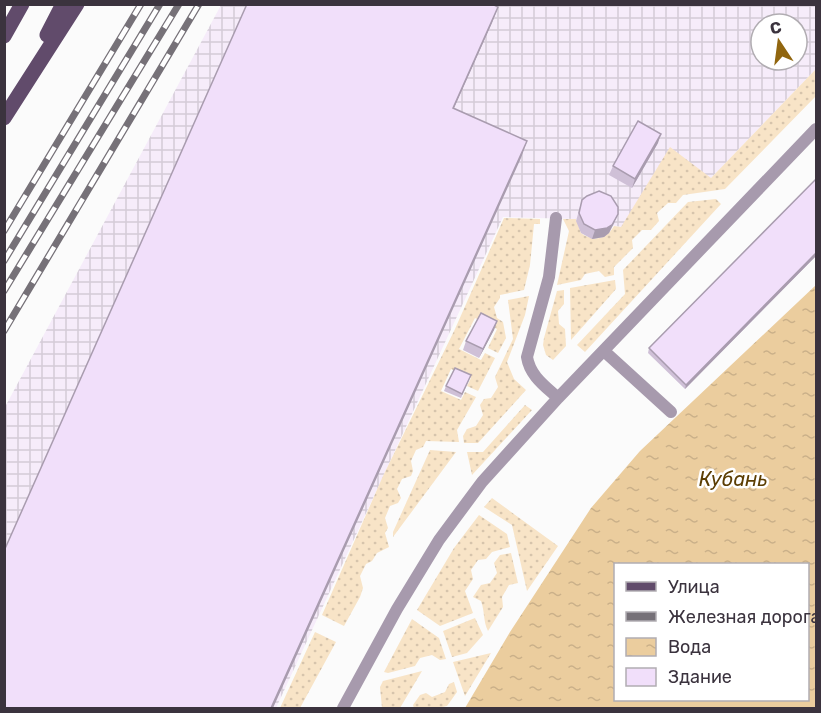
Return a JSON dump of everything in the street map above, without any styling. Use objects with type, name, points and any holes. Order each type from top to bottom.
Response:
[{"type":"main road","points":[[4,36],[22,4]]},
{"type":"main road","points":[[4,116],[63,4]]},
{"type":"main road","points":[[4,116],[77,4]]},
{"type":"lane","points":[[343,708],[397,609],[439,540],[482,482],[558,398],[816,129]]},
{"type":"lane","points":[[556,218],[549,277],[527,357],[528,366],[533,375],[558,398]]},
{"type":"lane","points":[[604,351],[671,412]]},
{"type":"shaded area","points":[[221,5],[816,5],[816,69],[711,178],[621,227],[576,219],[503,217],[276,708],[5,708],[5,407]]},
{"type":"shaded area","points":[[816,69],[816,96],[725,189],[683,195],[676,203],[668,203],[657,213],[659,221],[651,230],[642,230],[632,240],[633,248],[614,267],[614,275],[605,277],[599,271],[585,274],[581,280],[557,285],[569,231],[563,219],[576,219],[581,233],[590,238],[603,237],[614,226],[621,227],[670,147],[711,178]]},
{"type":"shaded area","points":[[716,199],[721,204],[585,352],[577,345],[625,294],[623,270],[688,202]]},
{"type":"shaded area","points":[[504,218],[540,219],[540,224],[534,224],[530,265],[524,290],[500,295],[494,307],[497,318],[503,322],[506,338],[498,353],[488,348],[497,329],[475,318],[459,349],[481,360],[485,353],[495,358],[478,391],[467,386],[471,378],[451,369],[441,391],[461,400],[465,392],[476,397],[457,430],[459,442],[426,441],[423,447],[416,450],[411,461],[413,471],[411,476],[402,479],[397,489],[401,498],[398,503],[390,506],[385,518],[388,528],[385,533],[389,547],[377,553],[372,561],[366,564],[360,576],[363,588],[360,597],[344,626],[322,615],[383,476],[455,329]]},
{"type":"shaded area","points":[[615,280],[616,289],[571,340],[570,288]]},
{"type":"shaded area","points":[[564,290],[564,304],[558,311],[559,324],[565,329],[566,346],[553,360],[546,355],[543,345],[544,338],[557,291]]},
{"type":"shaded area","points":[[529,296],[525,315],[507,362],[514,379],[526,390],[478,443],[464,443],[463,436],[467,429],[476,426],[483,415],[480,405],[484,399],[491,398],[498,387],[495,377],[513,339],[508,300]]},
{"type":"shaded area","points":[[525,405],[532,410],[472,475],[467,452],[483,452]]},
{"type":"shaded area","points":[[430,450],[456,452],[393,537],[393,532]]},
{"type":"shaded area","points":[[492,498],[558,546],[527,591],[512,525],[484,507]]},
{"type":"shaded area","points":[[479,515],[507,534],[510,547],[492,552],[486,559],[478,560],[471,570],[473,579],[465,591],[473,613],[440,626],[417,610],[454,548]]},
{"type":"shaded area","points":[[511,553],[518,583],[509,585],[502,597],[503,607],[488,631],[481,601],[473,597],[481,585],[490,583],[497,573],[494,563],[500,555]]},
{"type":"shaded area","points":[[475,618],[483,635],[467,653],[452,657],[443,631]]},
{"type":"shaded area","points":[[412,619],[439,638],[446,659],[440,660],[432,655],[420,658],[415,666],[384,672]]},
{"type":"shaded area","points":[[315,632],[336,642],[300,708],[280,708]]},
{"type":"shaded area","points":[[491,653],[465,696],[453,662]]},
{"type":"shaded area","points":[[422,671],[400,708],[382,708],[380,687],[383,681]]},
{"type":"shaded area","points":[[454,682],[457,692],[447,706],[414,708],[413,705],[420,695],[426,693],[432,697],[445,692],[449,684]]},
{"type":"water","name":"Кубань","points":[[816,285],[816,708],[465,708],[510,632],[591,508],[640,451]]},
{"type":"building","points":[[247,4],[492,4],[498,7],[453,108],[527,141],[271,708],[4,708],[4,551]]},
{"type":"building","points":[[638,121],[661,134],[635,179],[613,166]]},
{"type":"building","points":[[816,179],[816,253],[686,385],[649,348]]},
{"type":"building","points":[[599,191],[611,196],[618,207],[618,214],[612,225],[595,230],[584,224],[579,213],[582,200]]},
{"type":"building","points":[[481,313],[497,321],[483,349],[466,341]]},
{"type":"building","points":[[455,368],[471,375],[462,394],[446,386]]},
{"type":"railway","points":[[4,231],[141,4]]},
{"type":"railway","points":[[4,261],[160,4]]},
{"type":"railway","points":[[4,291],[179,4]]},
{"type":"railway","points":[[4,331],[199,4]]}]
